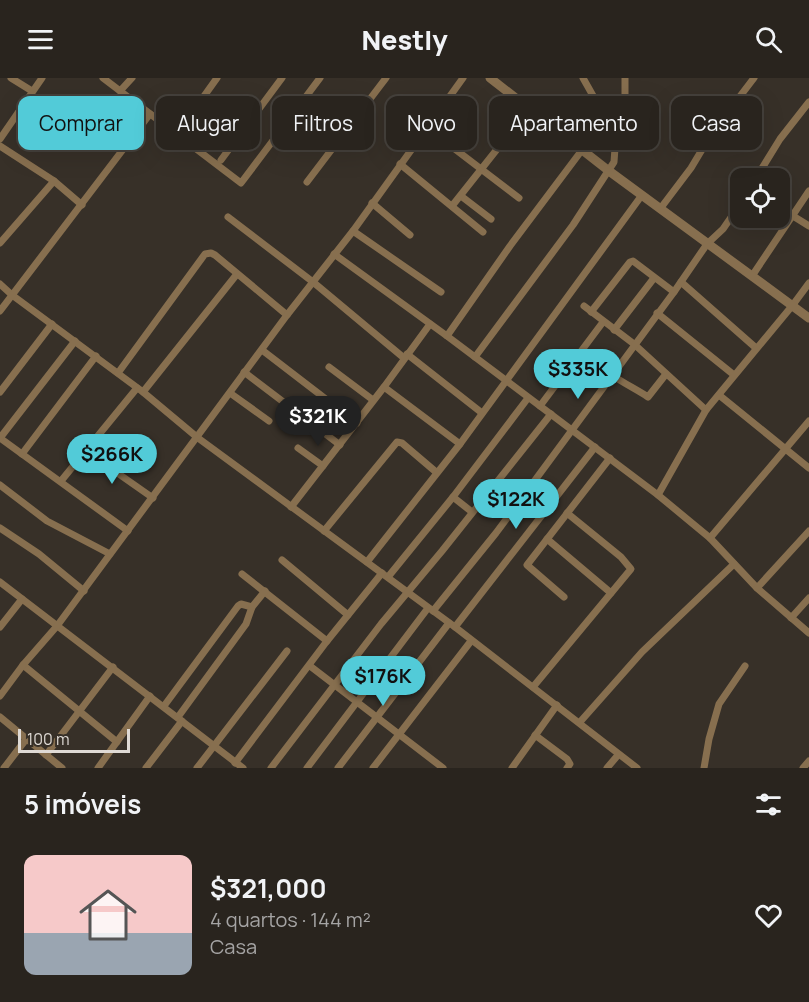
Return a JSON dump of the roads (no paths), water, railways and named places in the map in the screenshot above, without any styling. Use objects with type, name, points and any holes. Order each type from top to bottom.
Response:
[{"type":"street","points":[[11,78],[32,91]]},
{"type":"street","points":[[0,139],[42,78]]},
{"type":"street","points":[[103,78],[156,118]]},
{"type":"street","points":[[120,91],[132,78]]},
{"type":"street","points":[[203,96],[216,78]]},
{"type":"street","points":[[221,160],[282,78]]},
{"type":"street","points":[[198,150],[241,183],[320,78]]},
{"type":"street","points":[[307,182],[386,78]]},
{"type":"street","points":[[449,96],[463,78]]},
{"type":"street","points":[[490,78],[513,96]]},
{"type":"street","points":[[583,78],[593,96]]},
{"type":"street","points":[[624,96],[625,78]]},
{"type":"street","points":[[660,209],[692,168],[712,133],[754,78]]},
{"type":"street","points":[[762,168],[780,139],[809,102]]},
{"type":"street","points":[[0,312],[150,114]]},
{"type":"street","points":[[0,146],[54,182],[82,206]]},
{"type":"street","points":[[0,696],[84,591],[244,372],[353,231],[410,150]]},
{"type":"street","points":[[456,150],[519,198]]},
{"type":"street","points":[[452,206],[496,150]]},
{"type":"street","points":[[447,336],[510,246],[582,150],[809,318]]},
{"type":"street","points":[[475,357],[573,225],[609,171],[614,162],[615,150]]},
{"type":"street","points":[[400,164],[483,232]]},
{"type":"street","points":[[0,243],[54,182]]},
{"type":"street","points":[[752,276],[809,191]]},
{"type":"street","points":[[367,562],[460,444],[642,195]]},
{"type":"street","points":[[461,196],[490,219]]},
{"type":"street","points":[[372,203],[410,235]]},
{"type":"street","points":[[793,216],[809,226]]},
{"type":"street","points":[[228,217],[405,356],[482,413]]},
{"type":"street","points":[[307,768],[355,701],[496,533],[707,244],[730,218]]},
{"type":"street","points":[[353,231],[441,292]]},
{"type":"street","points":[[118,373],[205,254],[215,255],[287,315]]},
{"type":"street","points":[[334,254],[507,380],[658,495],[710,538],[757,588],[809,633]]},
{"type":"street","points":[[591,312],[633,261],[674,292]]},
{"type":"street","points":[[61,481],[237,274]]},
{"type":"street","points":[[614,330],[654,278]]},
{"type":"street","points":[[681,282],[756,348]]},
{"type":"street","points":[[658,495],[706,410],[809,283]]},
{"type":"street","points":[[0,284],[140,390],[198,438],[452,625],[637,768]]},
{"type":"street","points":[[584,306],[634,344],[706,410]]},
{"type":"street","points":[[657,314],[734,375]]},
{"type":"street","points":[[540,406],[603,322]]},
{"type":"street","points":[[0,392],[52,324]]},
{"type":"street","points":[[291,507],[430,324]]},
{"type":"street","points":[[75,341],[0,438],[128,531]]},
{"type":"street","points":[[262,350],[357,423]]},
{"type":"street","points":[[22,454],[96,356]]},
{"type":"street","points":[[329,367],[374,400]]},
{"type":"street","points":[[244,372],[340,445]]},
{"type":"street","points":[[612,375],[648,397],[666,374]]},
{"type":"street","points":[[384,387],[460,444]]},
{"type":"street","points":[[230,393],[269,421]]},
{"type":"street","points":[[719,395],[809,468]]},
{"type":"street","points":[[236,763],[327,641],[453,497],[528,398]]},
{"type":"street","points":[[271,768],[381,624],[550,414]]},
{"type":"street","points":[[710,538],[809,421]]},
{"type":"street","points":[[324,531],[397,442],[402,443],[436,472]]},
{"type":"street","points":[[338,768],[595,447]]},
{"type":"street","points":[[298,448],[323,466]]},
{"type":"street","points":[[86,452],[153,498]]},
{"type":"street","points":[[564,597],[527,565],[610,458]]},
{"type":"street","points":[[0,485],[47,521],[110,555]]},
{"type":"street","points":[[453,497],[472,512]]},
{"type":"street","points":[[533,687],[630,572],[631,567],[567,513]]},
{"type":"street","points":[[0,528],[39,554],[84,591]]},
{"type":"street","points":[[757,588],[808,534]]},
{"type":"street","points":[[547,539],[611,593]]},
{"type":"street","points":[[282,561],[348,615]]},
{"type":"street","points":[[580,722],[642,652],[734,564]]},
{"type":"street","points":[[242,574],[327,641]]},
{"type":"street","points":[[0,582],[243,768]]},
{"type":"street","points":[[146,768],[246,624],[252,607],[265,591]]},
{"type":"street","points":[[791,618],[809,598]]},
{"type":"street","points":[[0,627],[22,599]]},
{"type":"street","points":[[164,706],[238,606],[241,604],[252,607]]},
{"type":"street","points":[[373,768],[471,641]]},
{"type":"street","points":[[197,768],[287,651]]},
{"type":"street","points":[[23,665],[117,742]]},
{"type":"street","points":[[310,666],[443,768]]},
{"type":"street","points":[[704,768],[719,704],[745,666]]},
{"type":"street","points":[[46,755],[112,667]]},
{"type":"street","points":[[98,768],[150,696]]},
{"type":"street","points":[[512,768],[557,705]]},
{"type":"street","points":[[0,717],[58,767]]},
{"type":"street","points":[[535,735],[567,759],[570,764],[567,768]]},
{"type":"street","points":[[4,768],[27,738]]},
{"type":"street","points":[[607,768],[618,754]]},
{"type":"street","points":[[803,768],[809,761]]}]
